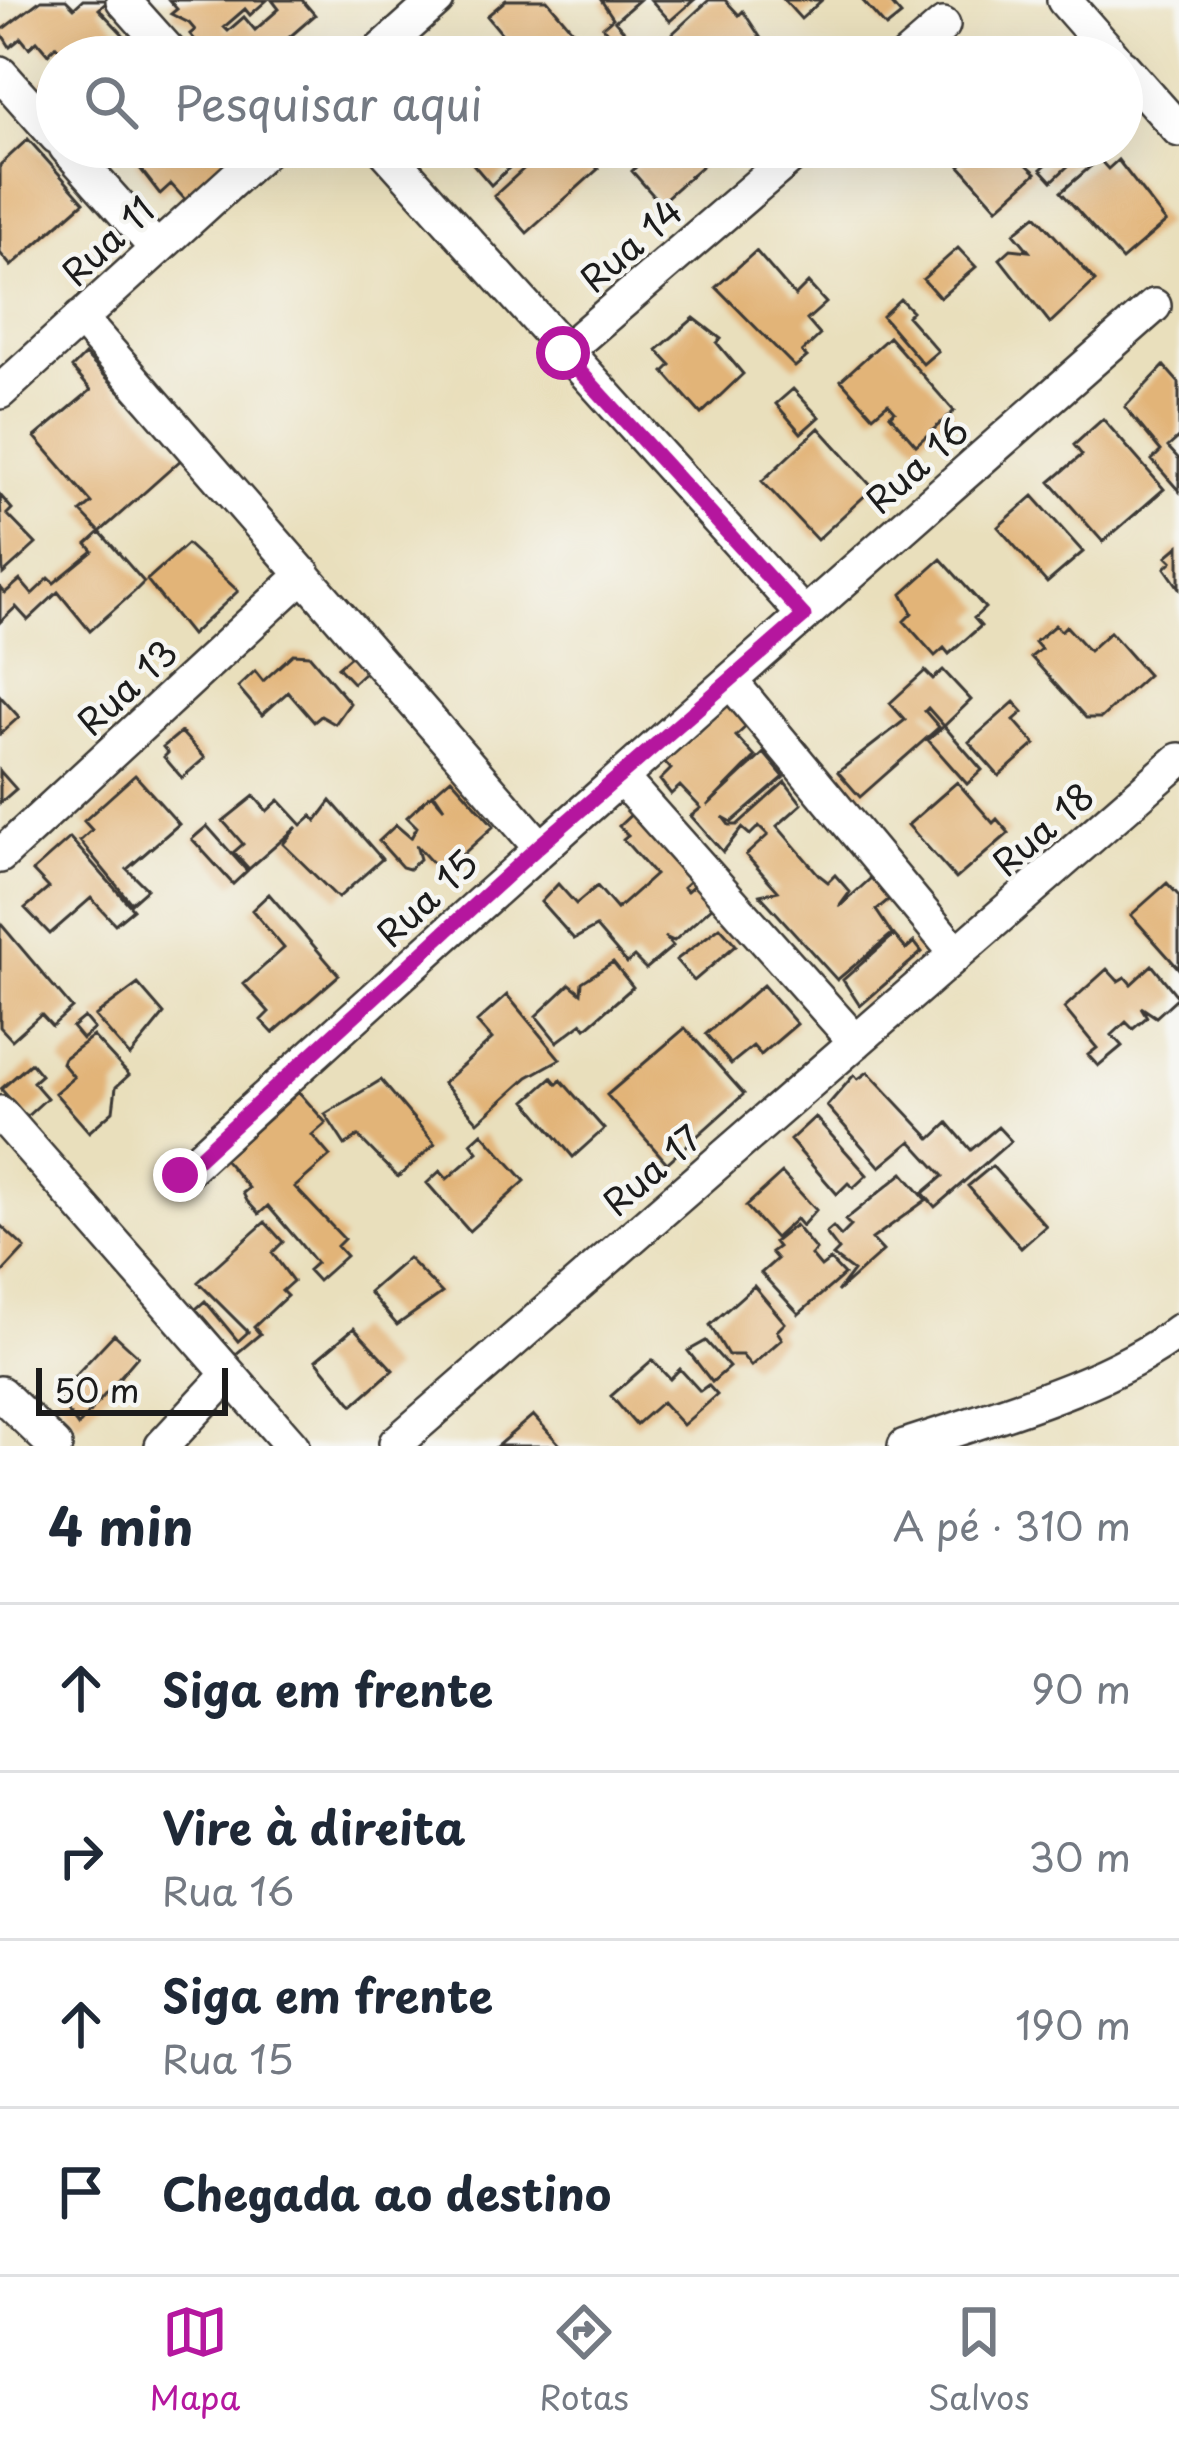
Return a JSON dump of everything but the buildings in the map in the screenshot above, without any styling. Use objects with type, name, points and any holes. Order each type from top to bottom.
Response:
[{"type":"street","points":[[123,0],[155,36]]},
{"type":"street","points":[[397,36],[437,0]]},
{"type":"street","points":[[1064,0],[1096,36]]},
{"type":"street","points":[[930,36],[943,25]]},
{"type":"street","points":[[0,73],[36,113]]},
{"type":"street","points":[[1143,90],[1179,130]]},
{"type":"street","points":[[85,168],[156,248]]},
{"type":"street","name":"Rua 11","points":[[0,392],[242,168]]},
{"type":"street","points":[[400,168],[804,616]]},
{"type":"street","name":"Rua 14","points":[[563,353],[778,168]]},
{"type":"street","name":"Rua 16","points":[[732,683],[1154,306]]},
{"type":"street","points":[[80,318],[539,846]]},
{"type":"street","name":"Rua 13","points":[[0,856],[304,574]]},
{"type":"street","points":[[732,683],[957,954]]},
{"type":"street","name":"Rua 15","points":[[180,1175],[539,846],[732,683]]},
{"type":"street","name":"Rua 18","points":[[957,954],[1179,760]]},
{"type":"street","points":[[621,778],[856,1042]]},
{"type":"street","name":"Rua 17","points":[[396,1443],[957,954]]},
{"type":"street","points":[[0,1112],[292,1446]]},
{"type":"street","points":[[904,1446],[986,1423],[1118,1367],[1179,1331]]},
{"type":"street","points":[[162,1446],[228,1375]]},
{"type":"street","points":[[0,1394],[55,1446]]},
{"type":"route","points":[[180,1175],[539,846],[804,616],[563,353]]}]
